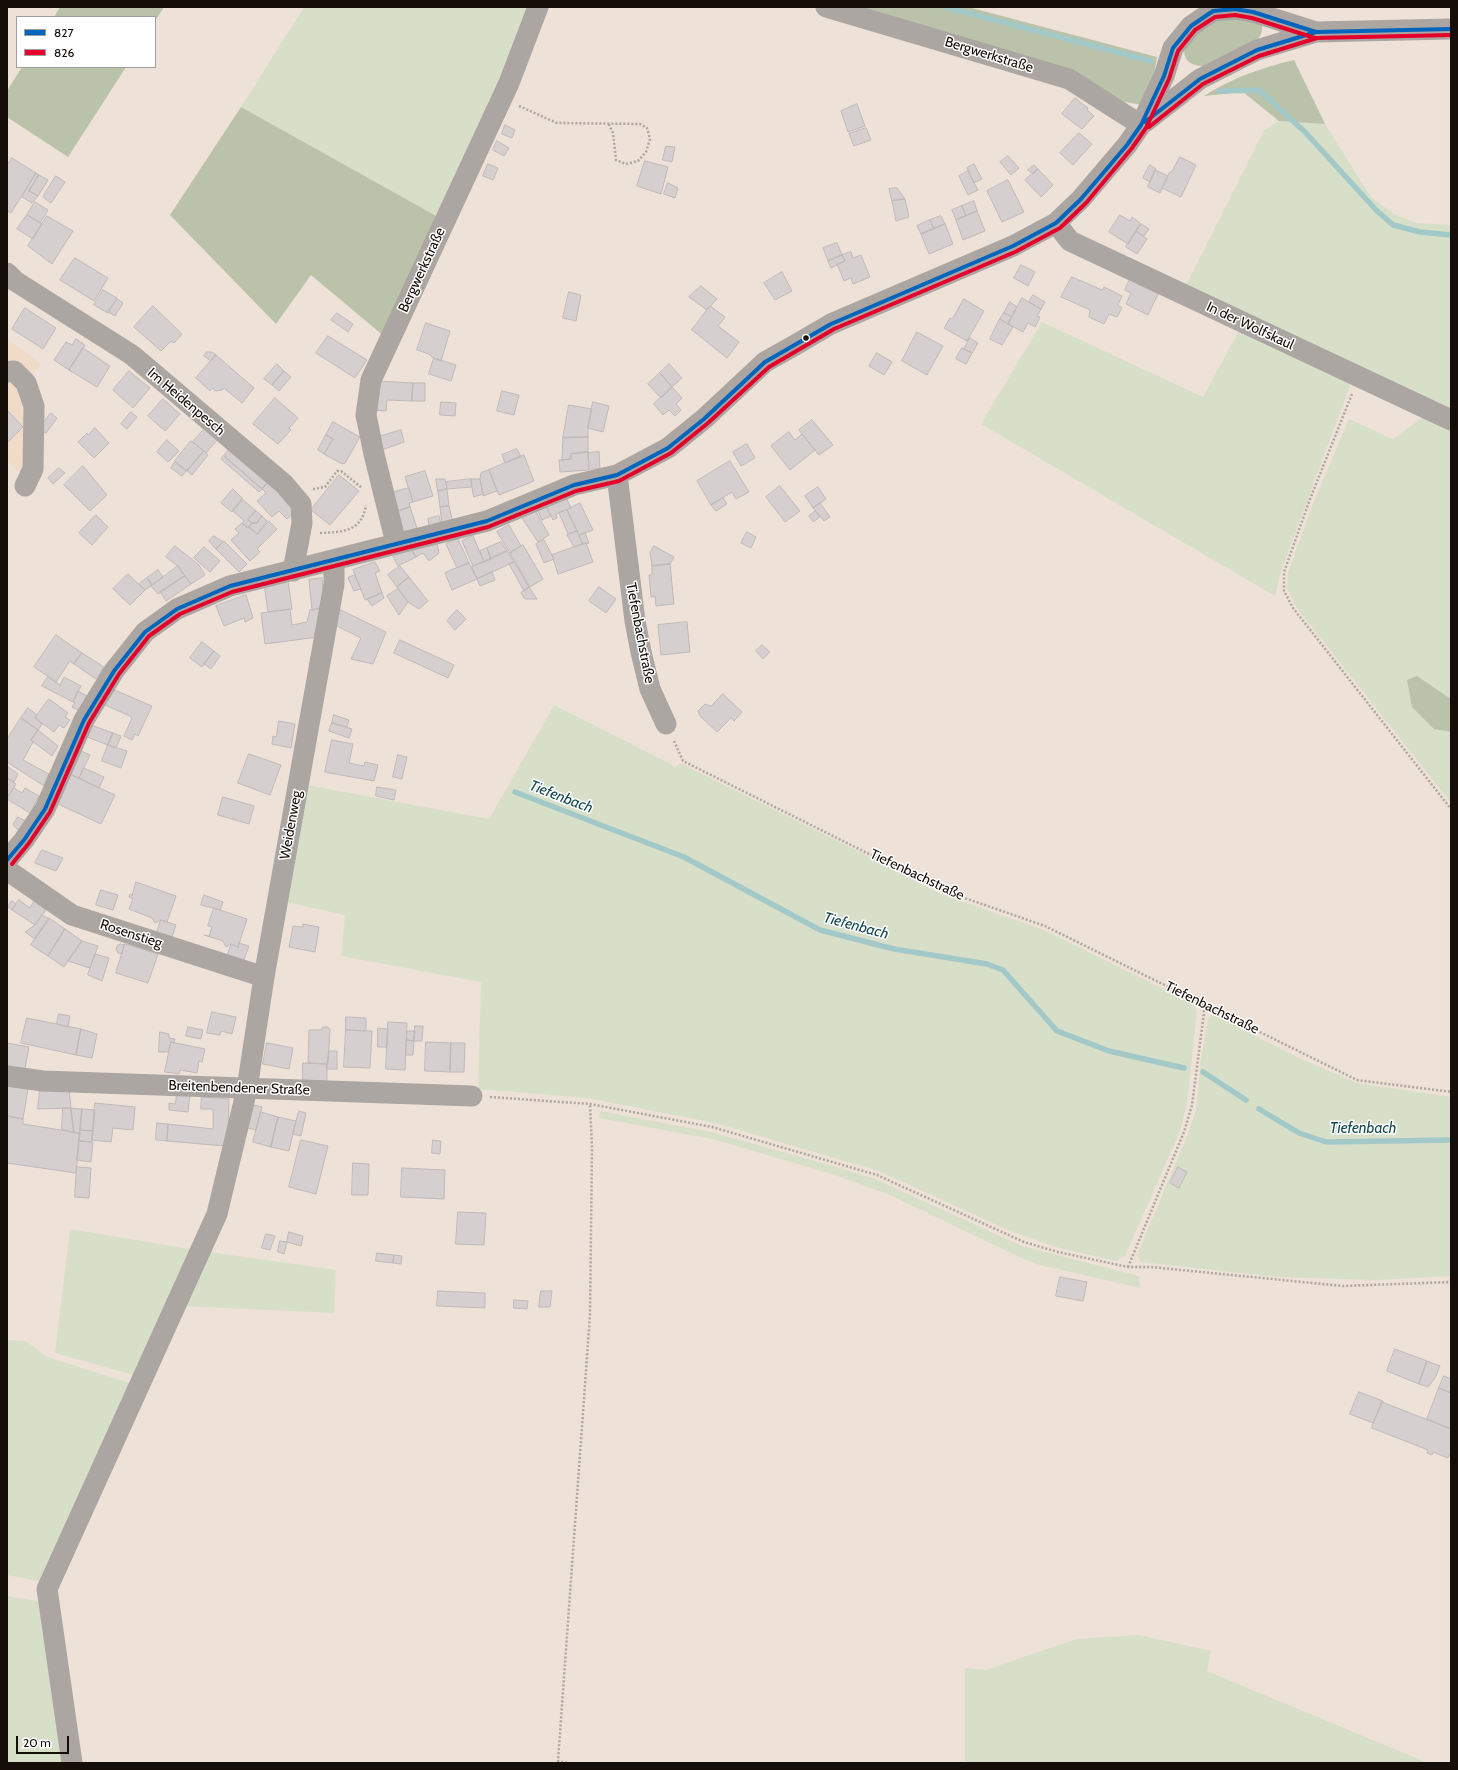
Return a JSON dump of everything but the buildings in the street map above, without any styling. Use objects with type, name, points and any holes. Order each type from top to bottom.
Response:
[{"type":"street","name":"Bergwerkstraße","points":[[396,543],[366,415],[371,380],[509,83],[538,7]]},
{"type":"street","name":"Bergwerkstraße","points":[[826,7],[1069,79],[1141,125]]},
{"type":"street","points":[[7,860],[24,840],[45,809],[88,714],[114,671],[145,632],[178,609],[230,586],[334,561],[396,543],[487,521],[574,485],[617,475],[668,448],[704,419],[766,362],[831,324],[1013,246],[1056,223],[1081,199],[1127,145],[1141,125],[1164,76],[1173,48],[1192,26],[1213,11],[1235,9],[1273,18],[1316,32]]},
{"type":"street","points":[[1257,50],[1274,34],[1273,18]]},
{"type":"street","points":[[1141,125],[1200,79],[1257,50],[1316,32],[1451,29]]},
{"type":"street","points":[[1173,48],[1177,70],[1186,76],[1200,79]]},
{"type":"street","name":"In der Wolfskaul","points":[[1056,223],[1070,241],[1451,420]]},
{"type":"street","name":"Im Heidenpesch","points":[[7,273],[15,281],[132,355],[284,484],[301,504],[302,523],[293,571]]},
{"type":"street","points":[[7,372],[14,371],[26,383],[34,406],[33,470],[25,486]]},
{"type":"street","name":"Tiefenbachstraße","points":[[617,475],[635,621],[641,652],[650,688],[666,724]]},
{"type":"street","name":"Weidenweg","points":[[72,1763],[47,1589],[217,1214],[247,1089],[264,977],[334,584],[334,561]]},
{"type":"street","name":"Rosenstieg","points":[[7,870],[72,915],[264,977]]},
{"type":"street","name":"Breitenbendener Straße","points":[[7,1076],[43,1081],[472,1096]]},
{"type":"path","points":[[499,105],[517,106],[557,123],[608,123],[640,124],[647,128],[650,139],[646,152],[638,161],[626,164],[616,160],[613,132],[608,123]]},
{"type":"path","points":[[1359,377],[1310,499],[1284,572],[1284,591],[1293,608],[1451,808]]},
{"type":"path","points":[[310,489],[325,487],[337,471],[341,471],[365,490]]},
{"type":"path","points":[[315,533],[348,531],[363,518],[366,501]]},
{"type":"path","name":"Tiefenbachstraße","points":[[666,724],[683,761],[939,889],[1046,926],[1357,1080],[1451,1092]]},
{"type":"path","points":[[1128,1267],[1184,1132],[1192,1105],[1205,1005]]},
{"type":"path","points":[[472,1096],[590,1104],[712,1127],[877,1175],[1024,1242],[1058,1252],[1128,1267],[1151,1267],[1343,1286],[1451,1282]]},
{"type":"path","points":[[567,1763],[558,1762],[590,1315],[592,1148],[590,1104]]},
{"type":"shaded area","points":[[7,338],[41,364],[22,387],[24,393],[28,473],[18,471],[7,461]]},
{"type":"green space","points":[[60,7],[164,7],[156,19],[156,16],[55,16]]},
{"type":"green space","points":[[304,7],[531,7],[440,218],[241,107]]},
{"type":"green space","points":[[839,7],[968,7],[1157,57],[1151,92],[1142,105],[1125,102],[1071,76]]},
{"type":"green space","points":[[1230,16],[1259,18],[1262,25],[1262,30],[1256,42],[1206,66],[1198,66],[1187,60],[1184,52],[1186,44],[1201,29],[1212,21]]},
{"type":"green space","points":[[1294,60],[1325,124],[1279,121],[1243,92],[1204,96],[1247,74]]},
{"type":"green space","points":[[21,68],[125,68],[68,157],[7,117],[7,91]]},
{"type":"green space","points":[[241,107],[440,218],[385,337],[311,275],[276,324],[170,215]]},
{"type":"green space","points":[[1279,121],[1325,124],[1371,197],[1394,214],[1417,223],[1451,225],[1451,412],[1183,291],[1264,130]]},
{"type":"green space","points":[[1042,322],[1203,397],[1240,329],[1351,383],[1281,571],[1275,596],[981,424]]},
{"type":"green space","points":[[1426,415],[1451,428],[1451,699],[1417,677],[1434,729],[1451,732],[1451,803],[1296,607],[1287,588],[1288,572],[1314,501],[1349,419],[1393,439]]},
{"type":"green space","points":[[1417,676],[1451,699],[1451,732],[1434,729],[1412,707],[1407,680]]},
{"type":"green space","points":[[554,705],[671,764],[674,768],[680,763],[866,855],[938,893],[1044,930],[1192,1003],[1197,1011],[1187,1104],[1180,1131],[1125,1256],[1116,1261],[1059,1248],[1001,1227],[879,1171],[715,1123],[587,1098],[478,1089],[481,982],[341,956],[345,915],[286,902],[307,785],[489,819]]},
{"type":"green space","points":[[1215,1015],[1297,1057],[1357,1083],[1451,1097],[1451,1276],[1377,1280],[1276,1277],[1141,1262],[1137,1255],[1196,1111],[1201,1058],[1208,1020],[1211,1016]]},
{"type":"green space","points":[[600,1111],[711,1132],[875,1179],[1022,1246],[1139,1276],[1140,1288],[1036,1264],[890,1195],[832,1174],[712,1139],[599,1118]]},
{"type":"green space","points":[[70,1229],[196,1250],[137,1376],[55,1353]]},
{"type":"green space","points":[[209,1252],[336,1270],[334,1313],[182,1306]]},
{"type":"green space","points":[[7,1340],[26,1341],[47,1357],[136,1385],[43,1582],[7,1575]]},
{"type":"green space","points":[[7,1596],[38,1601],[63,1763],[7,1763]]},
{"type":"green space","points":[[1139,1635],[1211,1651],[1207,1671],[1428,1763],[965,1763],[965,1668],[986,1670],[1076,1639]]},
{"type":"waterway","points":[[945,7],[1151,61]]},
{"type":"waterway","points":[[1219,91],[1259,90],[1306,133],[1376,210],[1393,225],[1420,232],[1451,235]]},
{"type":"waterway","name":"Tiefenbach","points":[[515,792],[684,857],[820,930],[894,949],[987,964],[1003,970],[1057,1031],[1109,1051],[1184,1068]]},
{"type":"waterway","name":"Tiefenbach","points":[[1203,1072],[1246,1100]]},
{"type":"waterway","name":"Tiefenbach","points":[[1259,1109],[1299,1133],[1326,1142],[1451,1140]]},
{"type":"transit line","name":"827","points":[[7,860],[24,840],[45,809],[84,720],[114,671],[145,632],[177,609],[230,586],[487,521],[574,485],[617,475],[668,448],[704,419],[765,362],[831,324],[1013,246],[1056,223],[1081,199],[1127,145],[1141,125],[1164,76],[1173,48],[1191,26],[1213,11],[1235,9],[1253,12],[1316,32],[1451,29]]},
{"type":"transit line","name":"826","points":[[12,864],[29,843],[50,812],[89,723],[119,674],[149,636],[180,614],[232,592],[488,527],[576,491],[619,481],[671,453],[708,423],[769,367],[834,329],[1015,252],[1060,228],[1086,203],[1132,148],[1146,128],[1169,79],[1178,51],[1195,30],[1215,17],[1235,15],[1252,18],[1315,38],[1451,35]]},
{"type":"transit line","name":"827","points":[[1145,122],[1200,79],[1257,50],[1316,32],[1325,32]]},
{"type":"transit line","name":"826","points":[[1149,127],[1203,84],[1259,56],[1317,38],[1325,38]]}]
